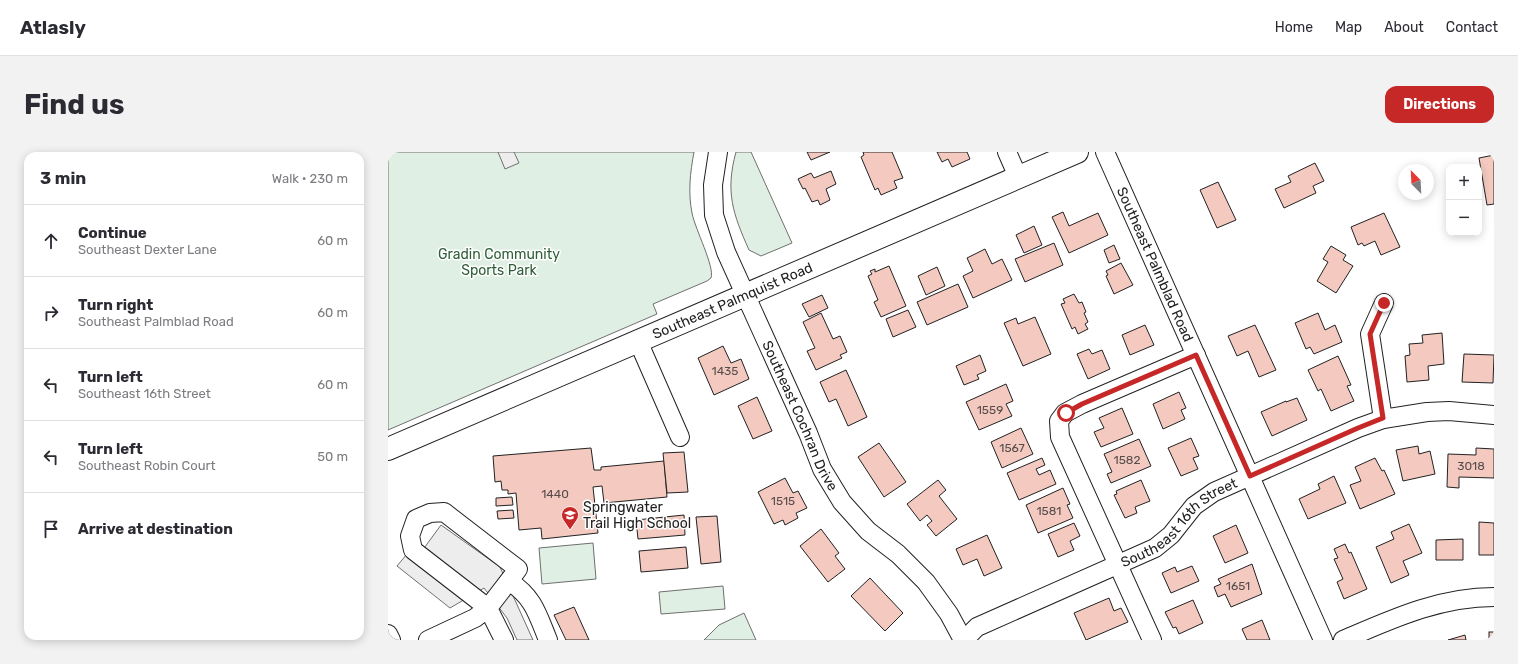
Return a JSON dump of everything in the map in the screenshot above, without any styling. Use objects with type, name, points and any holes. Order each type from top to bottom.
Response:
[{"type":"main road","name":"Southeast Palmquist Road","points":[[388,449],[744,294],[1076,152]]},
{"type":"street","name":"Southeast Cochran Drive","points":[[718,152],[713,185],[714,215],[726,252],[808,433],[822,469],[838,495],[868,531],[898,554],[926,582],[949,614],[964,640]]},
{"type":"street","points":[[1007,152],[1018,177]]},
{"type":"street","name":"Southeast Palmblad Road","points":[[1105,152],[1323,640]]},
{"type":"street","points":[[1383,418],[1370,334],[1384,303]]},
{"type":"street","points":[[638,341],[680,437]]},
{"type":"street","points":[[1152,640],[1060,437],[1059,421],[1066,413],[1082,404],[1196,355]]},
{"type":"street","name":"Southeast 16th Street","points":[[964,640],[977,627],[1155,548],[1164,541],[1194,506],[1202,499],[1358,428],[1383,418],[1427,412],[1449,411],[1494,415]]},
{"type":"street","points":[[428,640],[475,618],[488,608],[518,569],[444,512],[430,513],[416,520],[410,536],[413,550],[488,608],[504,640]]},
{"type":"street","points":[[510,580],[523,590],[530,598],[548,640]]},
{"type":"street","points":[[1343,640],[1418,609],[1460,600],[1494,597]]},
{"type":"street","points":[[388,634],[391,640]]},
{"type":"green space","name":"Gradin Community Sports Park","points":[[388,152],[694,152],[690,183],[692,213],[708,257],[711,278],[653,304],[657,314],[388,430]]},
{"type":"green space","points":[[736,152],[751,152],[792,243],[761,256],[749,250],[732,202],[731,179]]},
{"type":"green space","points":[[593,543],[596,579],[542,584],[539,548]]},
{"type":"green space","points":[[723,586],[725,609],[661,614],[659,592]]},
{"type":"green space","points":[[744,613],[756,640],[704,640],[719,625]]},
{"type":"shaded area","points":[[498,152],[514,152],[519,163],[505,169]]},
{"type":"shaded area","points":[[441,525],[500,567],[533,640],[517,640],[507,618],[484,588],[450,608],[397,566],[407,554],[416,559]]},
{"type":"building","points":[[807,152],[830,152],[811,160]]},
{"type":"building","points":[[863,152],[892,152],[903,178],[894,181],[897,188],[881,195],[878,188],[875,190],[861,157],[864,155]]},
{"type":"building","points":[[937,152],[967,152],[970,159],[952,167],[948,159],[942,162]]},
{"type":"building","points":[[1494,155],[1494,204],[1487,205],[1482,176],[1482,164],[1480,164],[1479,158]]},
{"type":"building","points":[[1315,163],[1324,181],[1313,186],[1316,193],[1284,208],[1275,189],[1291,182],[1288,176]]},
{"type":"building","points":[[831,171],[836,184],[826,189],[830,200],[820,205],[818,200],[812,202],[805,188],[803,189],[798,179],[811,173],[814,178]]},
{"type":"building","points":[[1218,182],[1236,220],[1217,228],[1200,190]]},
{"type":"building","points":[[1063,212],[1069,226],[1098,213],[1108,235],[1069,253],[1052,217]]},
{"type":"building","points":[[1384,213],[1400,247],[1381,255],[1375,241],[1364,246],[1362,243],[1358,245],[1351,227]]},
{"type":"building","points":[[1034,226],[1042,245],[1024,253],[1016,235]]},
{"type":"building","points":[[1054,243],[1063,265],[1025,282],[1015,259]]},
{"type":"building","points":[[1114,245],[1120,259],[1109,263],[1104,250]]},
{"type":"building","points":[[1331,246],[1346,255],[1343,260],[1353,266],[1336,293],[1317,281],[1328,262],[1323,259]]},
{"type":"building","points":[[985,249],[992,264],[1002,259],[1012,280],[973,298],[963,276],[973,271],[967,258]]},
{"type":"building","points":[[1121,263],[1133,285],[1114,294],[1106,276],[1108,275],[1106,271]]},
{"type":"building","points":[[889,266],[906,306],[881,317],[874,302],[878,300],[868,276],[872,274],[870,271],[875,269],[875,272]]},
{"type":"building","points":[[937,267],[945,286],[926,295],[918,276]]},
{"type":"building","points":[[958,284],[968,307],[927,325],[917,302]]},
{"type":"building","points":[[1074,294],[1079,303],[1082,302],[1086,312],[1084,313],[1088,322],[1085,324],[1088,329],[1078,334],[1075,327],[1072,329],[1061,304],[1065,303],[1063,299]]},
{"type":"building","points":[[822,295],[828,308],[809,317],[802,304]]},
{"type":"building","points":[[908,310],[916,327],[893,337],[886,319]]},
{"type":"building","points":[[821,313],[833,339],[840,336],[847,352],[840,355],[842,358],[816,370],[807,351],[815,348],[803,322]]},
{"type":"building","points":[[1318,313],[1325,330],[1335,325],[1342,342],[1314,354],[1310,347],[1306,349],[1295,323]]},
{"type":"building","points":[[1035,317],[1051,354],[1023,366],[1004,323],[1016,318],[1018,324]]},
{"type":"building","points":[[1145,325],[1154,345],[1130,355],[1122,335]]},
{"type":"building","points":[[1255,325],[1276,370],[1259,377],[1248,351],[1237,356],[1228,336]]},
{"type":"building","points":[[1442,333],[1444,364],[1428,366],[1429,380],[1407,382],[1405,356],[1410,355],[1409,344],[1423,343],[1422,335]]},
{"type":"building","points":[[723,346],[731,363],[741,359],[749,379],[714,395],[698,358]]},
{"type":"building","points":[[1089,349],[1092,354],[1102,350],[1110,369],[1088,379],[1077,354]]},
{"type":"building","points":[[1464,354],[1494,355],[1493,383],[1462,382]]},
{"type":"building","points":[[980,355],[986,371],[977,375],[979,379],[964,385],[956,366]]},
{"type":"building","points":[[1338,356],[1351,385],[1347,386],[1354,401],[1331,411],[1321,389],[1318,391],[1308,370]]},
{"type":"building","points":[[846,370],[867,417],[848,426],[836,399],[829,402],[820,382]]},
{"type":"building","points":[[1006,384],[1013,401],[1006,404],[1012,416],[979,430],[966,402]]},
{"type":"building","points":[[1179,392],[1186,408],[1181,410],[1185,419],[1163,429],[1153,404]]},
{"type":"building","points":[[757,397],[772,431],[753,439],[738,406]]},
{"type":"building","points":[[1297,398],[1307,420],[1272,436],[1261,412]]},
{"type":"building","points":[[1122,408],[1133,434],[1101,447],[1094,432],[1104,428],[1099,418]]},
{"type":"building","points":[[1021,428],[1033,454],[1002,468],[991,442]]},
{"type":"building","points":[[1191,438],[1199,456],[1193,458],[1198,469],[1181,476],[1168,448]]},
{"type":"building","points":[[1139,439],[1151,466],[1111,483],[1107,474],[1112,472],[1104,454]]},
{"type":"building","points":[[879,443],[906,482],[884,497],[858,457]]},
{"type":"building","points":[[1418,446],[1419,454],[1430,451],[1435,474],[1403,481],[1396,450]]},
{"type":"building","points":[[591,448],[594,470],[601,470],[601,467],[664,461],[667,497],[604,503],[602,486],[593,487],[598,533],[542,539],[541,528],[519,530],[516,493],[508,494],[508,490],[502,490],[501,481],[495,482],[493,456]]},
{"type":"building","points":[[1476,448],[1494,449],[1494,478],[1459,477],[1459,488],[1447,487],[1448,454],[1476,455]]},
{"type":"building","points":[[684,452],[688,492],[667,493],[663,453]]},
{"type":"building","points":[[1042,458],[1045,465],[1036,469],[1039,475],[1050,470],[1056,484],[1019,500],[1007,473]]},
{"type":"building","points":[[1375,458],[1382,471],[1384,470],[1395,494],[1360,509],[1350,485],[1361,481],[1355,467]]},
{"type":"building","points":[[1334,476],[1346,503],[1308,519],[1299,499],[1320,489],[1318,484]]},
{"type":"building","points":[[785,478],[793,493],[798,491],[807,508],[796,513],[798,518],[785,525],[783,520],[774,524],[758,492]]},
{"type":"building","points":[[938,480],[946,490],[939,496],[957,519],[936,536],[927,525],[932,521],[927,515],[920,521],[907,504]]},
{"type":"building","points":[[1141,480],[1150,501],[1135,507],[1137,513],[1125,518],[1114,495],[1117,494],[1116,491]]},
{"type":"building","points":[[1063,488],[1070,504],[1067,505],[1073,518],[1038,533],[1026,505]]},
{"type":"building","points":[[512,497],[513,505],[496,506],[496,498]]},
{"type":"building","points":[[513,510],[514,518],[498,519],[497,511]]},
{"type":"building","points":[[684,515],[685,535],[638,539],[636,520]]},
{"type":"building","points":[[717,516],[721,562],[701,564],[696,517]]},
{"type":"building","points":[[1479,522],[1494,523],[1494,555],[1479,555]]},
{"type":"building","points":[[1074,523],[1080,536],[1070,541],[1074,550],[1058,557],[1048,534]]},
{"type":"building","points":[[1409,524],[1422,553],[1403,561],[1409,575],[1391,583],[1376,547],[1394,539],[1391,532]]},
{"type":"building","points":[[1236,525],[1248,553],[1225,563],[1213,536]]},
{"type":"building","points":[[821,529],[839,553],[835,556],[845,569],[828,582],[800,546]]},
{"type":"building","points":[[987,535],[1002,568],[984,576],[977,559],[963,565],[956,549]]},
{"type":"building","points":[[1463,539],[1463,560],[1436,560],[1436,540]]},
{"type":"building","points":[[1345,544],[1349,553],[1351,552],[1367,589],[1344,599],[1337,582],[1343,579],[1334,559],[1338,558],[1334,549]]},
{"type":"building","points":[[686,547],[688,568],[641,572],[639,551]]},
{"type":"building","points":[[1252,564],[1262,594],[1231,607],[1225,594],[1218,597],[1214,587],[1221,584],[1218,579]]},
{"type":"building","points":[[1192,566],[1199,581],[1171,593],[1162,573],[1175,567],[1177,572]]},
{"type":"building","points":[[870,578],[903,613],[885,631],[851,596]]},
{"type":"building","points":[[1109,598],[1114,611],[1121,608],[1128,622],[1086,640],[1074,613]]},
{"type":"building","points":[[1193,600],[1203,623],[1179,634],[1176,627],[1173,628],[1165,612]]},
{"type":"building","points":[[574,607],[589,640],[566,640],[554,615]]},
{"type":"building","points":[[1262,620],[1270,640],[1247,640],[1242,629]]},
{"type":"building","points":[[1489,632],[1494,632],[1494,640],[1489,640]]},
{"type":"building","points":[[1465,635],[1466,640],[1448,640]]},
{"type":"place","name":"Springwater Trail High School","points":[[570,530]]},
{"type":"route","points":[[1066,413],[1082,404],[1196,355],[1250,476],[1383,418],[1370,334],[1384,303]]}]
